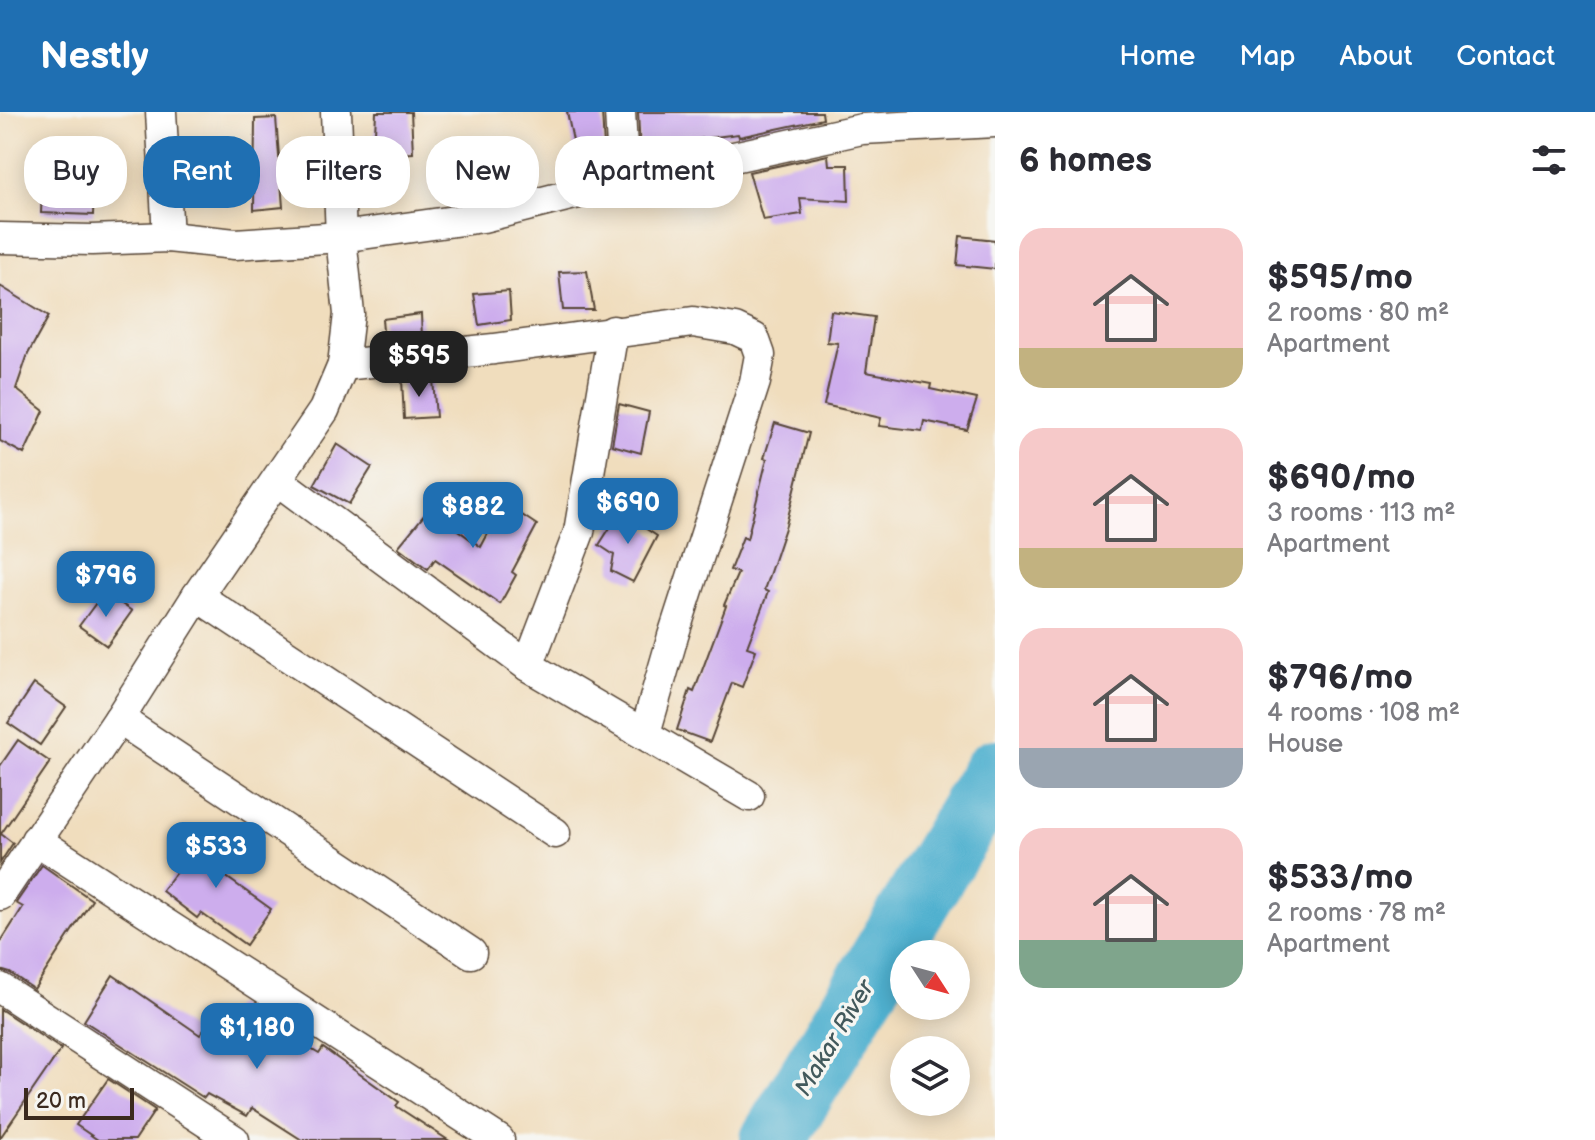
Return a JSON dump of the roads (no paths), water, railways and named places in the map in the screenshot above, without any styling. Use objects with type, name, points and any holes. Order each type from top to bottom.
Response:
[{"type":"street","points":[[161,112],[168,237]]},
{"type":"street","points":[[0,895],[324,410],[343,365],[349,314],[341,237],[336,112]]},
{"type":"street","points":[[620,112],[621,136]]},
{"type":"street","points":[[743,156],[862,129],[980,118]]},
{"type":"street","points":[[4,245],[168,237],[235,244],[341,237],[483,217],[555,200]]},
{"type":"street","points":[[343,365],[494,349],[693,322],[735,329],[754,338],[760,355],[755,382],[645,733]]},
{"type":"street","points":[[528,666],[579,532],[613,331]]},
{"type":"street","points":[[277,480],[528,666],[749,796]]},
{"type":"street","points":[[197,596],[555,833]]},
{"type":"street","points":[[119,719],[471,953]]},
{"type":"street","points":[[36,840],[499,1140]]},
{"type":"street","points":[[0,988],[234,1140]]},
{"type":"waterway","name":"Makar River","points":[[773,1140],[995,772]]}]
